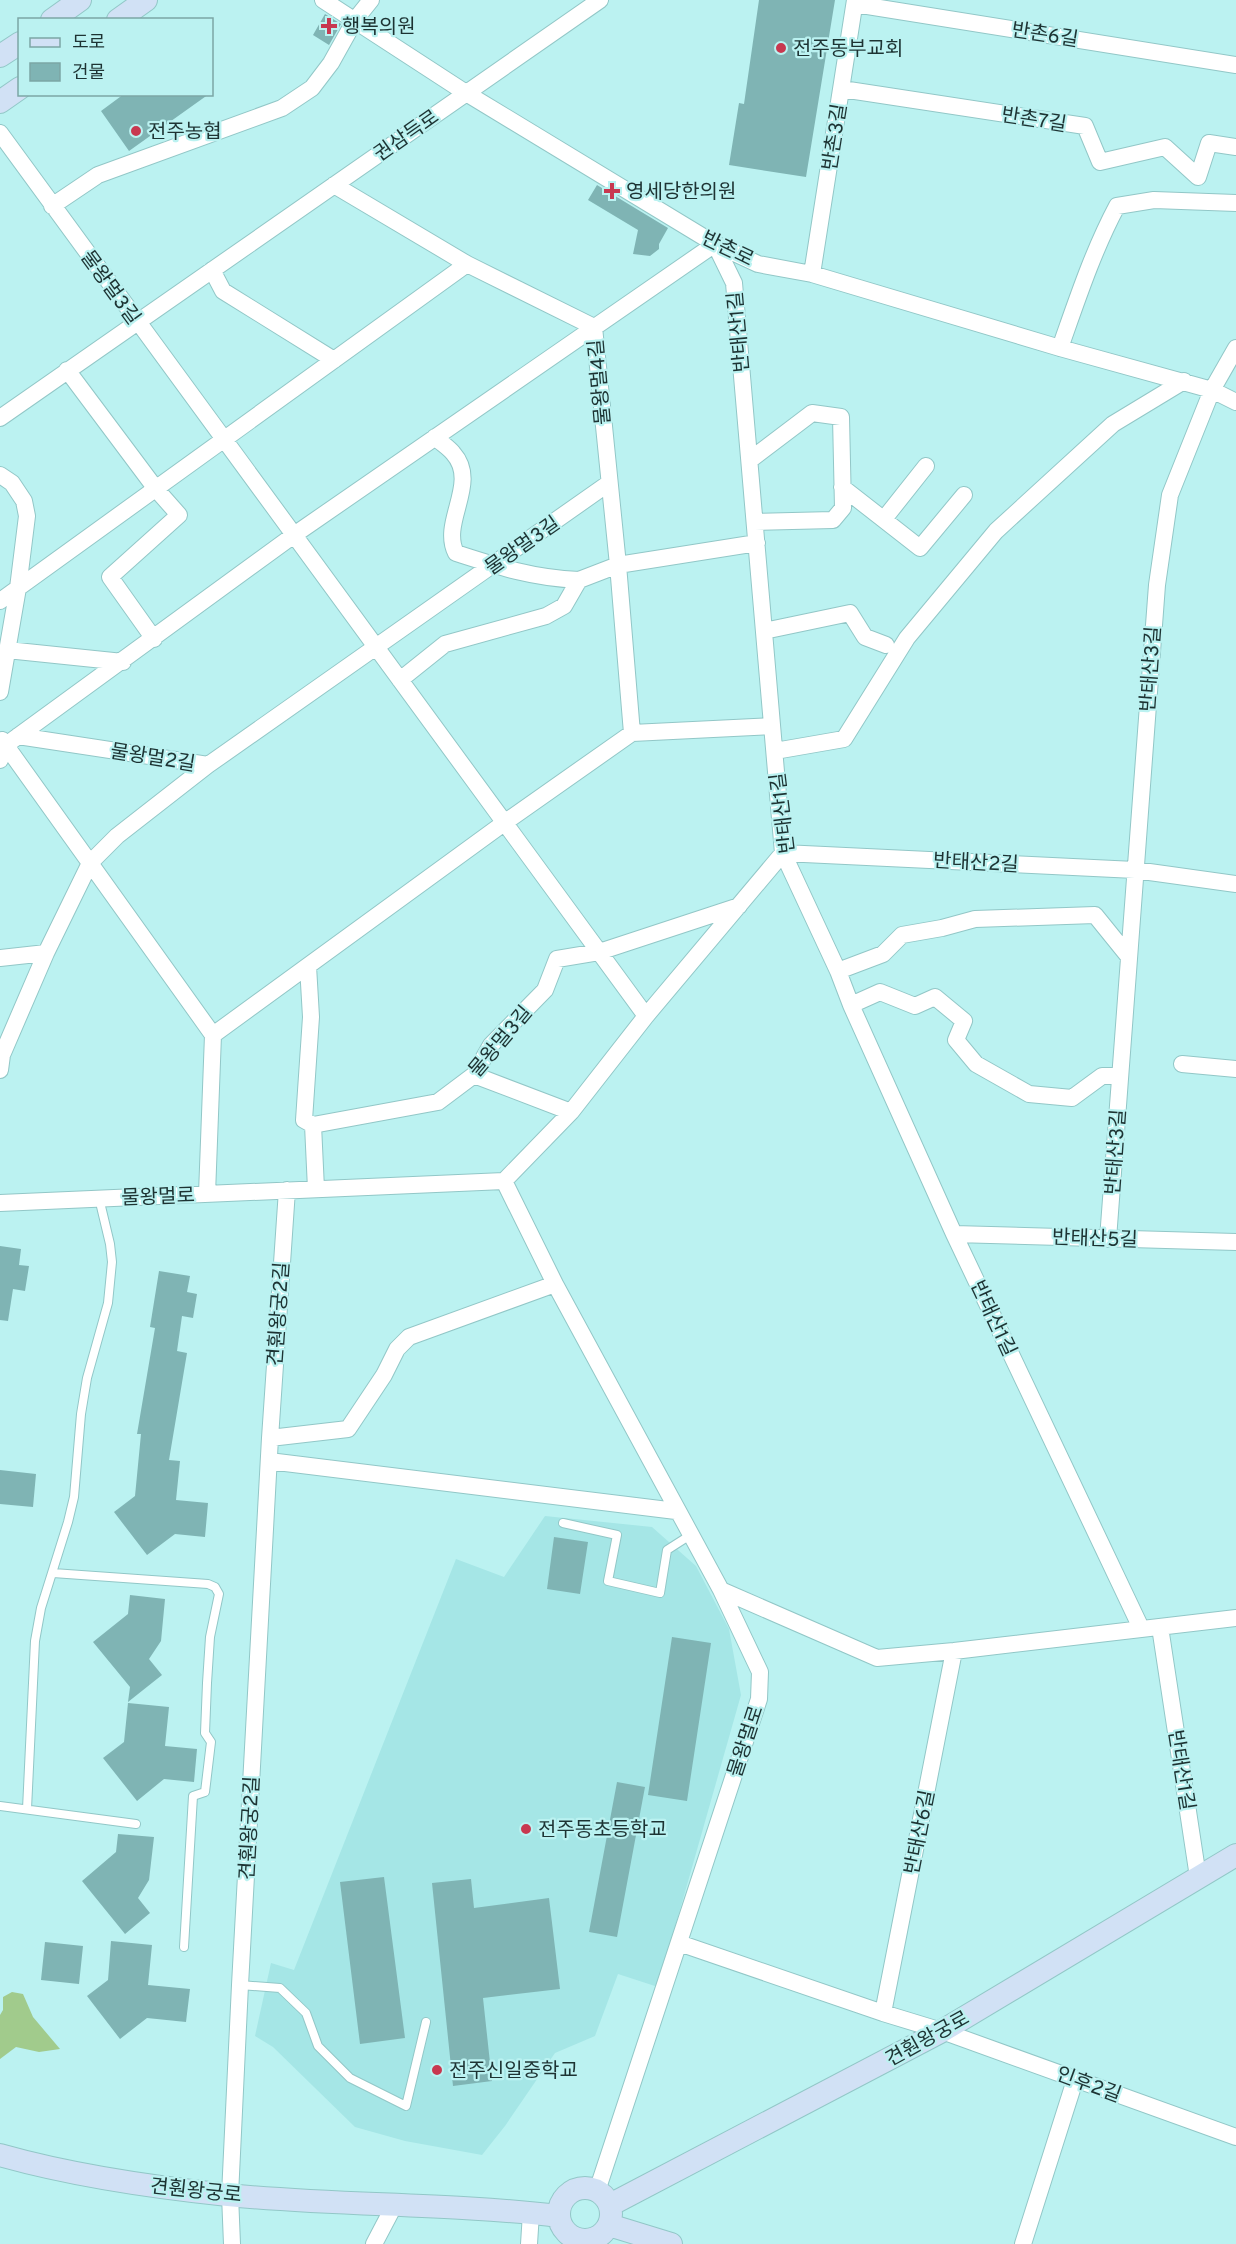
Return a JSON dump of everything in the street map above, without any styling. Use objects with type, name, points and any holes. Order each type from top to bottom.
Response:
[{"type":"street","points":[[55,18],[80,0]]},
{"type":"street","points":[[121,18],[146,0]]},
{"type":"street","name":"반촌로","points":[[323,0],[466,93],[715,244],[758,264],[812,274],[1060,348],[1184,381],[1212,390],[1236,402]]},
{"type":"street","points":[[52,206],[98,175],[282,108],[312,88],[331,63],[355,20],[371,0]]},
{"type":"street","name":"권삼득로","points":[[0,418],[600,0]]},
{"type":"street","name":"반촌6길","points":[[855,2],[1236,65]]},
{"type":"street","name":"반촌3길","points":[[812,274],[855,2]]},
{"type":"street","points":[[0,56],[18,43]]},
{"type":"street","points":[[0,102],[18,89]]},
{"type":"street","name":"반촌7길","points":[[842,89],[1085,126],[1100,162],[1165,147],[1197,177],[1209,142],[1236,147]]},
{"type":"street","name":"물왕멀3길","points":[[0,133],[646,1016]]},
{"type":"street","name":"물왕멀4길","points":[[334,185],[467,264],[594,327],[632,733]]},
{"type":"street","points":[[1060,348],[1083,281],[1105,228],[1117,206],[1154,200],[1236,203]]},
{"type":"street","points":[[207,1194],[213,1035],[6,744],[123,662],[294,535],[715,244]]},
{"type":"street","name":"반태산1길","points":[[715,244],[734,284],[783,853],[838,971],[851,1005],[954,1234],[1141,1628]]},
{"type":"street","points":[[0,600],[467,264]]},
{"type":"street","points":[[212,270],[223,291],[334,360]]},
{"type":"street","name":"반태산3길","points":[[1108,1239],[1157,585],[1170,495],[1212,390],[1236,348]]},
{"type":"street","points":[[67,370],[156,489],[179,515],[110,577],[149,643]]},
{"type":"street","name":"반태산1길","points":[[775,751],[844,739],[908,638],[996,531],[1113,424],[1184,381]]},
{"type":"street","points":[[750,460],[812,413],[841,417],[843,508],[833,520],[755,522]]},
{"type":"street","points":[[435,437],[454,454],[461,466],[463,487],[451,543],[456,553],[540,577],[579,580],[618,565],[757,543]]},
{"type":"street","points":[[884,519],[926,466]]},
{"type":"street","points":[[0,475],[12,483],[24,501],[27,516],[18,588],[0,692]]},
{"type":"street","name":"물왕멀3길","points":[[208,765],[609,483]]},
{"type":"street","points":[[842,487],[920,548],[964,495]]},
{"type":"street","points":[[400,680],[446,644],[546,616],[564,606],[579,580]]},
{"type":"street","points":[[764,631],[850,613],[865,637],[886,645]]},
{"type":"street","points":[[8,650],[123,662]]},
{"type":"street","points":[[213,1035],[504,823],[632,733],[772,726]]},
{"type":"street","name":"물왕멀2길","points":[[6,744],[208,765]]},
{"type":"street","name":"물왕멀2길","points":[[1,1060],[46,953],[90,863],[117,837],[208,765]]},
{"type":"street","points":[[504,1181],[571,1112],[646,1016],[783,853]]},
{"type":"street","name":"반태산2길","points":[[783,853],[1136,870],[1236,884]]},
{"type":"street","name":"물왕멀3길","points":[[313,1125],[438,1102],[474,1075],[491,1045],[545,990],[557,959],[599,952],[740,906]]},
{"type":"street","points":[[838,971],[883,954],[902,934],[942,928],[975,919],[1095,915],[1129,957]]},
{"type":"street","points":[[0,958],[46,953]]},
{"type":"street","points":[[308,966],[311,1017],[304,1120],[313,1125],[316,1189]]},
{"type":"street","points":[[851,1005],[880,993],[915,1006],[935,997],[964,1020],[956,1040],[976,1064],[1029,1094],[1072,1098],[1102,1076],[1120,1076]]},
{"type":"street","points":[[1182,1064],[1236,1070]]},
{"type":"street","points":[[474,1075],[571,1112]]},
{"type":"street","name":"물왕멀로","points":[[0,1203],[504,1181],[555,1284],[676,1511],[692,1534],[760,1672],[759,1699],[679,1943],[605,2207]]},
{"type":"street","name":"견훤왕궁2길","points":[[232,2244],[230,2195],[240,1985],[270,1438],[287,1190]]},
{"type":"street","name":"반태산5길","points":[[954,1234],[1236,1242]]},
{"type":"street","points":[[270,1438],[348,1429],[384,1375],[397,1349],[409,1337],[555,1284]]},
{"type":"street","points":[[269,1461],[676,1511]]},
{"type":"street","points":[[721,1590],[877,1658],[1236,1618]]},
{"type":"street","name":"반태산1길","points":[[1160,1627],[1198,1877]]},
{"type":"street","name":"반태산6길","points":[[883,2013],[954,1651]]},
{"type":"street","name":"견훤왕궁로","points":[[605,2207],[942,2031],[1236,1855]]},
{"type":"street","name":"인후2길","points":[[679,1943],[942,2031],[1236,2136]]},
{"type":"street","points":[[1023,2244],[1075,2080]]},
{"type":"street","name":"견훤왕궁로","points":[[0,2156],[94,2177],[230,2195],[559,2216]]},
{"type":"street","points":[[605,2207],[604,2232],[597,2236],[583,2242],[568,2234],[561,2226],[560,2206],[564,2198],[580,2188],[605,2207],[671,2244]]},
{"type":"street","points":[[374,2244],[395,2204]]},
{"type":"street","points":[[530,2244],[531,2213]]},
{"type":"lane","points":[[27,1809],[35,1641],[41,1608],[74,1497],[78,1442],[86,1387],[108,1303],[112,1262],[99,1198]]},
{"type":"lane","points":[[562,1523],[617,1535],[608,1581],[660,1593],[667,1551],[692,1534]]},
{"type":"lane","points":[[53,1573],[208,1584],[215,1587],[219,1594],[210,1637],[207,1683],[205,1733],[211,1742],[205,1792],[193,1796],[184,1947]]},
{"type":"lane","points":[[0,1806],[136,1824]]},
{"type":"lane","points":[[240,1985],[280,1988],[306,2013],[318,2046],[350,2078],[406,2106],[426,2022]]},
{"type":"shaded area","name":"전주동초등학교","points":[[545,1516],[652,1527],[696,1566],[729,1629],[741,1695],[658,1987],[618,1974],[595,2036],[555,2053],[505,2126],[482,2155],[405,2141],[355,2127],[273,2047],[255,2036],[271,1963],[294,1970],[456,1559],[504,1577]]},
{"type":"green space","points":[[12,1992],[23,1994],[33,2017],[60,2049],[39,2052],[16,2047],[0,2059],[0,2015],[3,2010],[3,1997]]},
{"type":"building","points":[[759,0],[835,0],[806,177],[729,165],[739,103],[744,104]]},
{"type":"building","points":[[325,14],[341,24],[329,45],[313,35]]},
{"type":"building","name":"전주농협","points":[[121,96],[206,96],[129,151],[101,111]]},
{"type":"building","points":[[597,185],[668,228],[659,244],[659,249],[650,256],[633,254],[638,230],[588,200]]},
{"type":"building","points":[[0,1246],[21,1249],[19,1265],[29,1266],[25,1291],[13,1289],[8,1321],[0,1320]]},
{"type":"building","points":[[159,1271],[190,1276],[187,1292],[197,1294],[193,1318],[182,1316],[177,1351],[187,1353],[169,1460],[180,1461],[176,1500],[208,1503],[205,1537],[175,1534],[147,1555],[114,1512],[135,1496],[141,1434],[137,1434],[155,1328],[150,1327]]},
{"type":"building","points":[[0,1470],[36,1474],[33,1507],[0,1504]]},
{"type":"building","points":[[554,1537],[588,1542],[580,1594],[547,1589]]},
{"type":"building","points":[[130,1595],[165,1599],[161,1641],[149,1659],[162,1675],[128,1702],[130,1687],[93,1642],[128,1614]]},
{"type":"building","points":[[672,1637],[711,1643],[687,1801],[648,1795]]},
{"type":"building","points":[[128,1703],[169,1707],[165,1746],[197,1749],[194,1782],[164,1779],[137,1801],[103,1758],[124,1742]]},
{"type":"building","points":[[617,1782],[645,1787],[617,1937],[589,1932]]},
{"type":"building","points":[[118,1834],[154,1837],[149,1880],[138,1898],[150,1913],[125,1934],[82,1881],[116,1852]]},
{"type":"building","points":[[384,1877],[405,2038],[360,2044],[340,1882]]},
{"type":"building","points":[[471,1879],[474,1908],[549,1898],[560,1989],[483,1998],[492,2081],[453,2086],[432,1883]]},
{"type":"building","points":[[111,1941],[152,1945],[148,1985],[190,1989],[186,2022],[147,2018],[120,2039],[87,1996],[108,1980]]},
{"type":"building","points":[[45,1942],[83,1946],[79,1984],[41,1980]]},
{"type":"place","name":"행복의원","points":[[329,26]]},
{"type":"place","name":"전주동부교회","points":[[781,48]]},
{"type":"place","name":"전주농협","points":[[136,131]]},
{"type":"place","name":"영세당한의원","points":[[612,191]]},
{"type":"place","name":"전주동초등학교","points":[[526,1829]]},
{"type":"place","name":"전주신일중학교","points":[[437,2070]]}]
